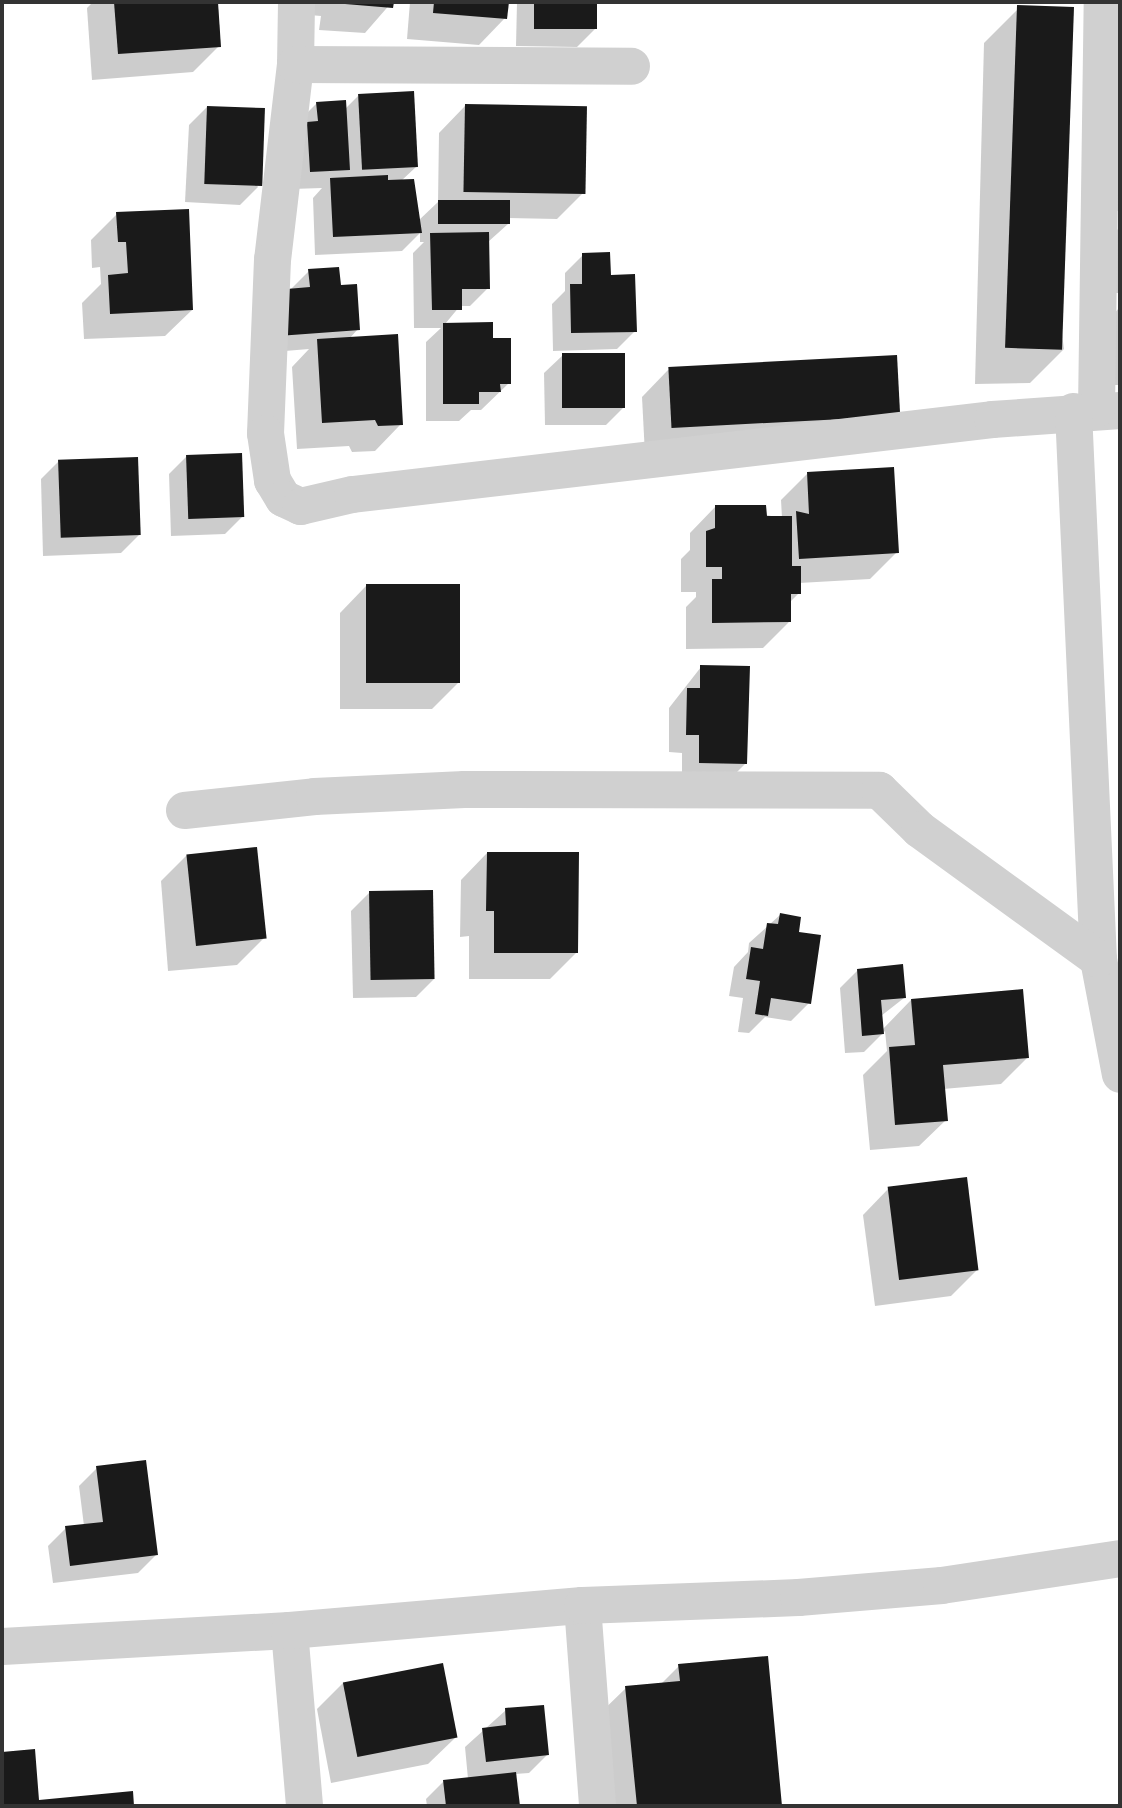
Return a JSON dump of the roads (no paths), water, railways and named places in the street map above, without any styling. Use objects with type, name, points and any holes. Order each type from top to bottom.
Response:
[{"type":"street","points":[[296,2],[295,64],[272,259],[265,433],[272,480],[283,498],[300,506],[352,494],[1097,410]]},
{"type":"street","points":[[1102,2],[1097,410],[1098,959],[1120,1074]]},
{"type":"street","points":[[295,64],[631,66]]},
{"type":"street","points":[[184,810],[314,796],[464,789],[879,790],[919,829],[1098,959]]},
{"type":"street","points":[[2,1646],[289,1630],[582,1605],[798,1597],[941,1585],[1120,1558]]},
{"type":"street","points":[[582,1605],[597,1806]]},
{"type":"street","points":[[289,1630],[304,1806]]}]
